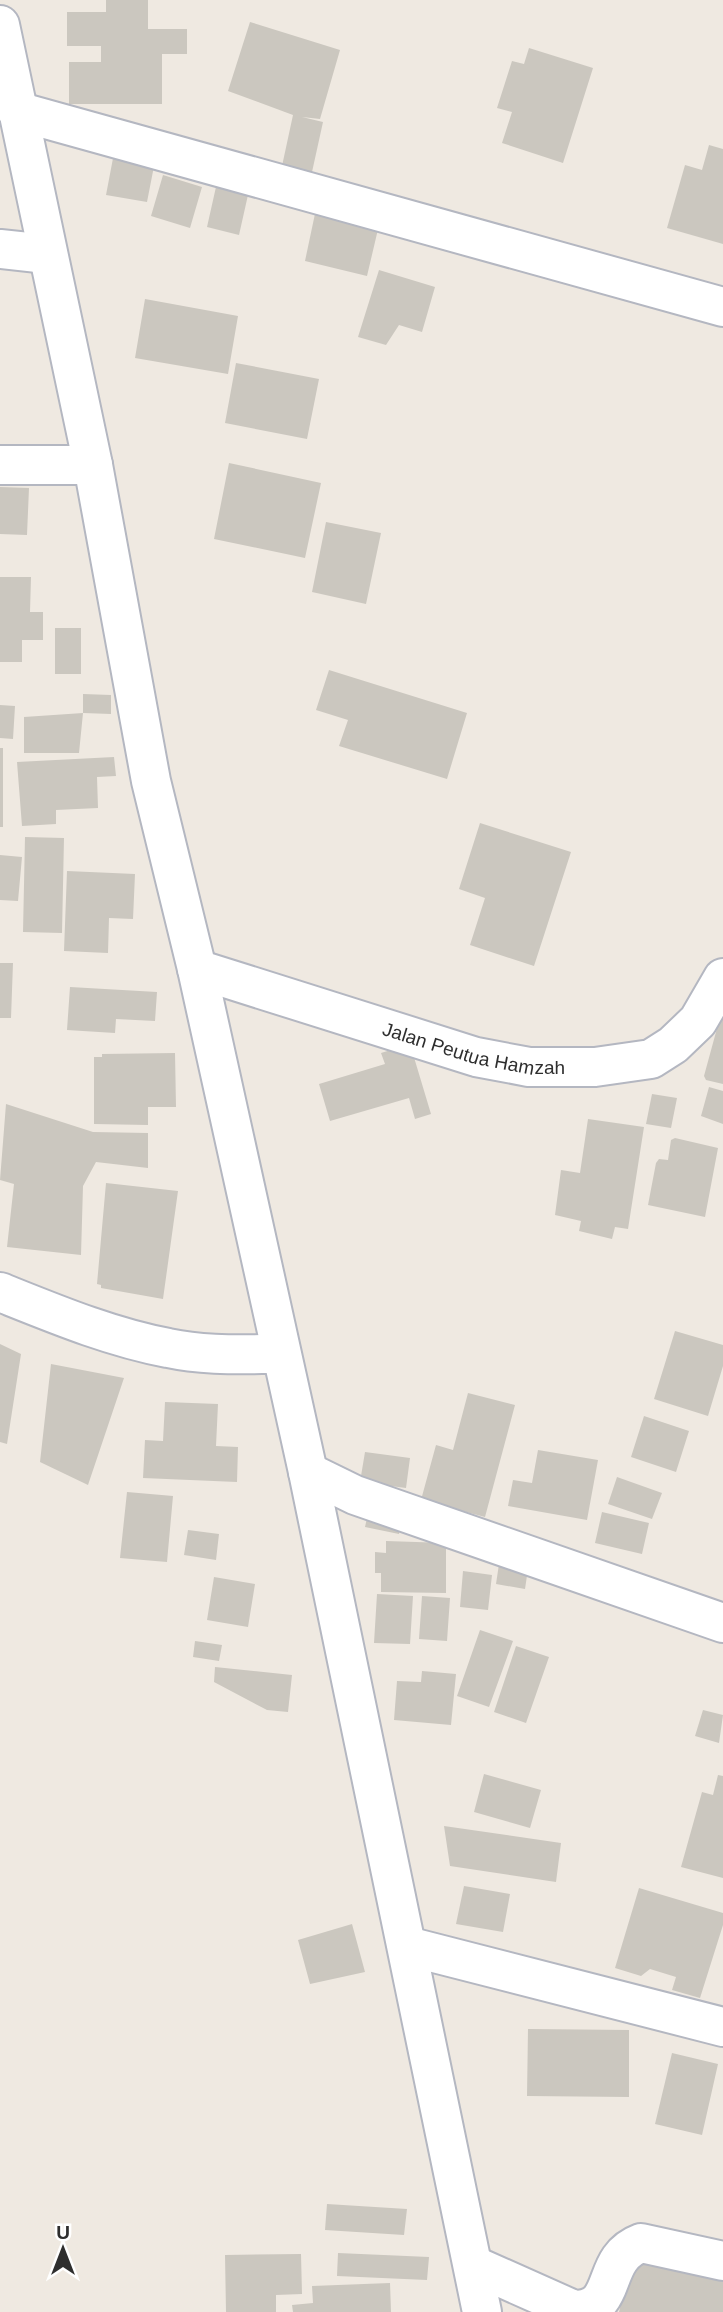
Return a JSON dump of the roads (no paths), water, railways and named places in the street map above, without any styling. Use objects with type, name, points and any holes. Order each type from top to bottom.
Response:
[{"type":"street","points":[[0,25],[93,465],[151,781],[197,969],[307,1472],[482,2312]]},
{"type":"street","points":[[18,111],[723,307]]},
{"type":"street","points":[[0,249],[47,254]]},
{"type":"street","points":[[0,465],[93,465]]},
{"type":"street","name":"Jalan Peutua Hamzah","points":[[197,969],[475,1057],[529,1067],[595,1067],[650,1059],[673,1045],[698,1021],[723,978]]},
{"type":"street","points":[[0,1293],[78,1323],[167,1348],[200,1353],[281,1353]]},
{"type":"street","points":[[307,1472],[355,1495],[723,1623]]},
{"type":"street","points":[[407,1946],[723,2028]]},
{"type":"street","points":[[473,2265],[574,2310],[590,2310],[598,2304],[621,2255],[641,2243],[723,2261]]}]
